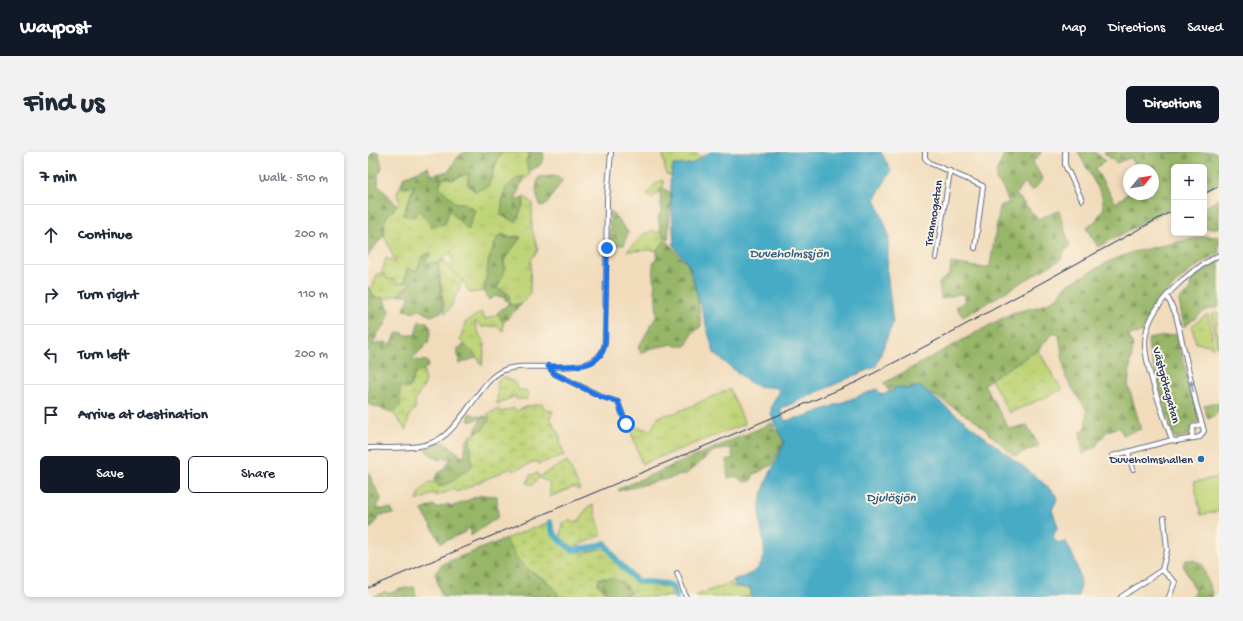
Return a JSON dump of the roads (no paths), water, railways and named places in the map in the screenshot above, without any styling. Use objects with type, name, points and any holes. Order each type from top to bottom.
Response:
[{"type":"street","points":[[368,448],[405,447],[433,443],[451,430],[484,387],[498,373],[519,366],[584,365],[596,360],[604,348],[607,198],[611,152]]},
{"type":"street","points":[[926,152],[925,158],[930,163],[983,186],[975,248]]},
{"type":"street","points":[[1065,152],[1065,166],[1082,200]]},
{"type":"street","name":"Tranmogatan","points":[[936,258],[950,171]]},
{"type":"street","name":"Västgötagatan","points":[[1167,296],[1176,315],[1202,424],[1193,427],[1192,438],[1176,441],[1172,440],[1152,377],[1145,342],[1151,321],[1167,296],[1188,274],[1219,255]]},
{"type":"street","points":[[548,366],[555,374],[602,397],[618,402],[626,424]]},
{"type":"street","points":[[1192,438],[1203,434],[1202,424]]},
{"type":"street","points":[[1112,456],[1172,440]]},
{"type":"street","points":[[1128,452],[1133,469]]},
{"type":"street","points":[[1121,597],[1162,570],[1168,550],[1164,518]]},
{"type":"street","points":[[1162,570],[1175,582],[1169,597]]},
{"type":"street","points":[[677,574],[686,597]]},
{"type":"water","points":[[710,152],[881,152],[891,171],[875,198],[889,235],[887,271],[893,323],[876,366],[780,409],[785,421],[809,415],[877,389],[881,395],[893,391],[895,387],[911,389],[919,386],[1039,479],[1058,497],[1052,510],[1058,526],[1053,537],[1058,543],[1066,542],[1075,560],[1081,581],[1078,597],[751,597],[751,588],[736,587],[732,580],[749,574],[759,567],[763,559],[764,549],[760,513],[761,499],[765,484],[784,443],[771,413],[774,400],[779,393],[778,388],[757,386],[747,381],[714,353],[689,265],[674,246],[670,180],[673,165],[691,164]]},
{"type":"waterway","points":[[550,522],[555,535],[561,542],[573,550],[594,547],[605,543],[618,562],[637,581],[667,584],[674,587],[676,597]]},
{"type":"railway","points":[[1207,192],[1219,186]]},
{"type":"railway","points":[[368,588],[857,382],[941,338],[1171,212]]},
{"type":"place","name":"Duveholmshallen","points":[[1201,459]]},
{"type":"water label","name":"Duveholmssjön","points":[[789,252]]},
{"type":"water label","name":"Djulösjön","points":[[891,496]]}]
